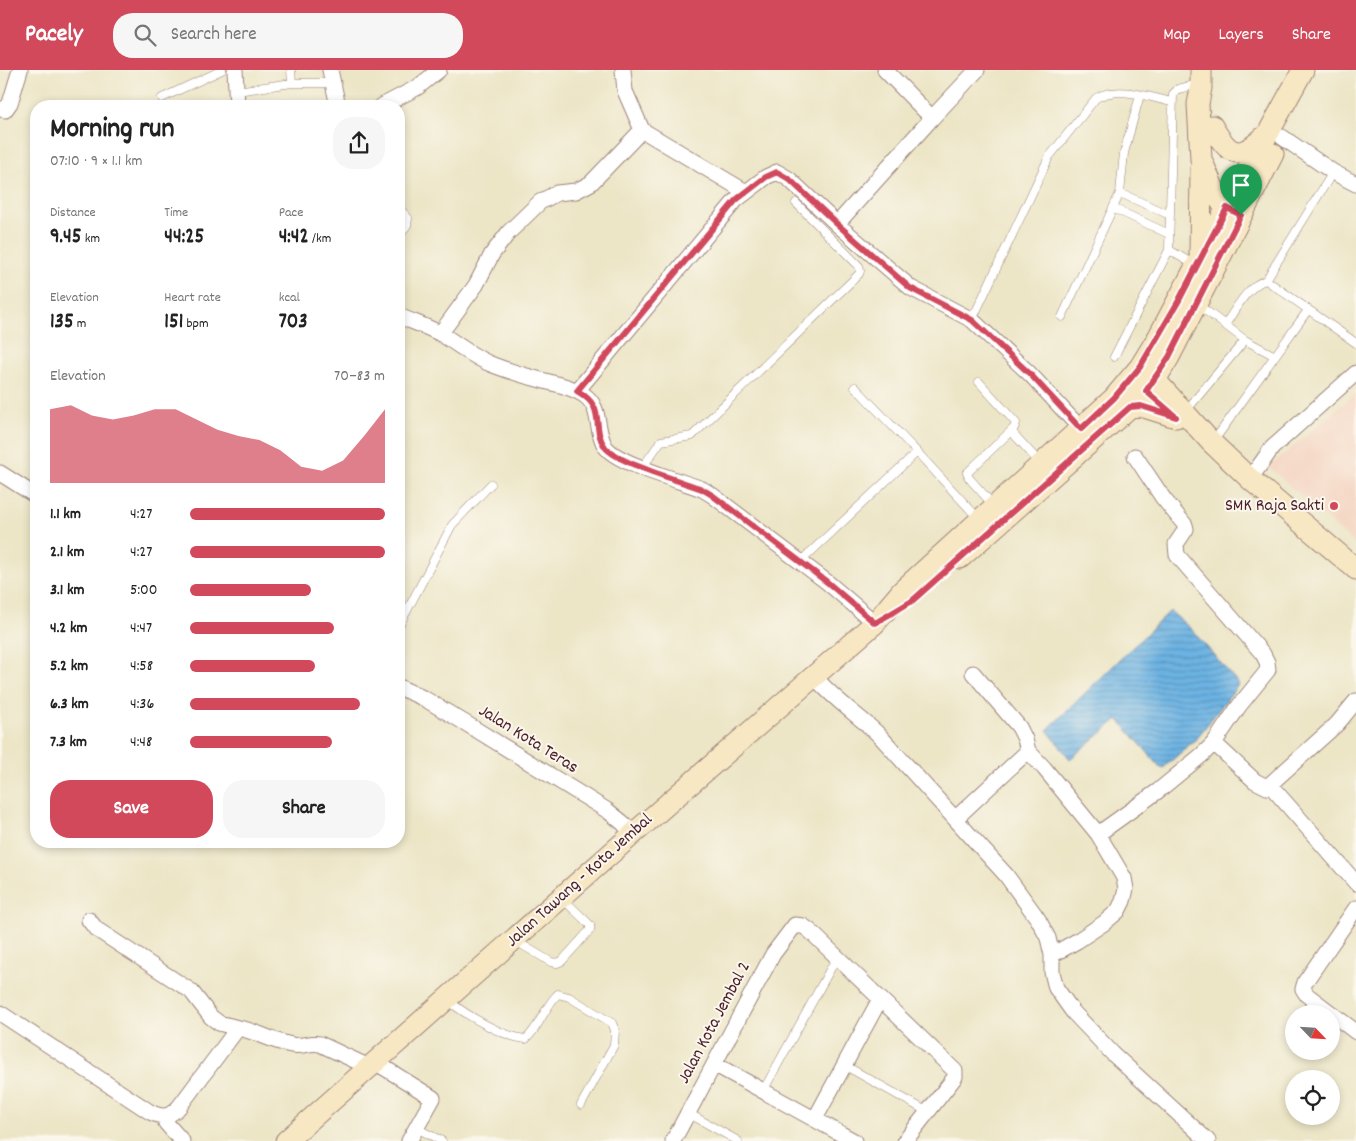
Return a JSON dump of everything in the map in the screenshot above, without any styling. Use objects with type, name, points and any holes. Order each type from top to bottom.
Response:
[{"type":"main road","points":[[1212,126],[1226,146],[1241,153],[1247,152],[1275,136],[1303,70]]},
{"type":"main road","points":[[1143,380],[1169,357],[1196,303],[1237,206],[1275,136],[1316,70]]},
{"type":"main road","points":[[1201,80],[1207,96],[1221,178],[1237,206]]},
{"type":"main road","points":[[1198,262],[1202,159],[1198,104],[1201,80]]},
{"type":"main road","points":[[1202,159],[1215,192],[1222,203],[1237,206]]},
{"type":"main road","points":[[1143,380],[1173,311],[1198,262],[1237,206]]},
{"type":"main road","points":[[1169,357],[1174,394],[1180,412]]},
{"type":"main road","points":[[1143,380],[1180,412],[1250,479],[1356,569]]},
{"type":"main road","name":"Jalan Tawang - Kota Jembal","points":[[875,623],[912,601],[1130,407],[1143,380]]},
{"type":"main road","name":"Jalan Tawang - Kota Jembal","points":[[286,1141],[875,623],[902,591],[1114,398],[1143,380]]},
{"type":"main road","points":[[1130,407],[1141,406],[1180,412]]},
{"type":"street","points":[[0,109],[5,110],[10,103],[20,70]]},
{"type":"street","points":[[235,70],[237,100]]},
{"type":"street","points":[[393,100],[418,87],[439,70]]},
{"type":"street","points":[[624,70],[625,91],[642,130],[746,192]]},
{"type":"street","points":[[885,70],[932,118]]},
{"type":"street","points":[[837,224],[932,118],[978,70]]},
{"type":"street","points":[[331,77],[337,100]]},
{"type":"street","points":[[440,334],[476,284],[492,254],[510,232],[540,202],[557,193],[576,191],[591,183],[642,130]]},
{"type":"street","points":[[1275,136],[1356,184]]},
{"type":"street","points":[[577,391],[736,200],[766,177],[777,172],[789,179],[910,288],[972,320],[1030,374],[1081,429]]},
{"type":"street","points":[[405,319],[440,334],[491,364],[577,391],[586,396],[593,404],[598,415],[600,433],[605,447],[620,458],[642,468],[712,495],[846,597],[875,623]]},
{"type":"street","points":[[1250,479],[1272,448],[1356,373]]},
{"type":"street","points":[[1098,834],[1158,791],[1203,754],[1214,743],[1239,706],[1268,670],[1268,662],[1263,654],[1177,555],[1176,544],[1186,529],[1135,456]]},
{"type":"street","points":[[0,473],[30,492]]},
{"type":"street","points":[[973,673],[1020,727],[1028,751],[1098,834],[1124,878],[1126,889],[1123,902],[1118,911],[1104,923],[1052,955]]},
{"type":"street","points":[[814,676],[832,696],[879,735],[1006,875],[1033,912],[1048,938],[1056,988],[1072,1012],[1113,1054],[1208,1141]]},
{"type":"street","name":"Jalan Kota Teras","points":[[405,689],[425,699],[608,811],[633,834]]},
{"type":"street","points":[[1270,786],[1337,724],[1356,701]]},
{"type":"street","points":[[1214,743],[1259,784],[1270,786],[1356,883]]},
{"type":"street","points":[[954,819],[1028,751]]},
{"type":"street","points":[[1356,908],[1303,986],[1304,993],[1356,1032]]},
{"type":"street","points":[[89,920],[96,929],[190,991],[215,1020],[227,1026],[251,1031],[295,1046],[312,1043],[320,1044],[372,1065],[433,1098],[412,1134]]},
{"type":"street","name":"Jalan Kota Jembal 2","points":[[673,1141],[773,954],[795,925],[809,930],[837,957]]},
{"type":"street","points":[[837,957],[955,1071],[955,1078],[905,1141]]},
{"type":"street","points":[[815,1119],[880,999]]},
{"type":"street","points":[[0,1013],[150,1112],[164,1117],[172,1114],[179,1107],[238,1028]]},
{"type":"street","points":[[714,1064],[854,1141]]},
{"type":"street","points":[[164,1117],[166,1123],[182,1141]]},
{"type":"lane","points":[[162,98],[222,70]]},
{"type":"lane","points":[[291,70],[292,83]]},
{"type":"lane","points":[[237,91],[331,77]]},
{"type":"lane","points":[[1114,357],[1169,250],[1172,102],[1175,91],[1201,80]]},
{"type":"lane","points":[[972,320],[1048,157],[1096,98],[1102,94],[1114,92],[1172,102]]},
{"type":"lane","points":[[1062,317],[1120,193],[1124,153],[1140,95]]},
{"type":"lane","points":[[1266,280],[1333,172]]},
{"type":"lane","points":[[1120,193],[1170,215]]},
{"type":"lane","points":[[642,468],[661,440],[692,436],[859,274],[859,266],[796,202]]},
{"type":"lane","points":[[1113,208],[1169,234]]},
{"type":"lane","points":[[405,215],[408,218],[405,228]]},
{"type":"lane","points":[[838,245],[850,235]]},
{"type":"lane","points":[[1169,250],[1198,262]]},
{"type":"lane","points":[[1225,325],[1251,289],[1260,281],[1266,280],[1356,342]]},
{"type":"lane","points":[[1196,303],[1245,340],[1275,356]]},
{"type":"lane","points":[[1212,443],[1308,310]]},
{"type":"lane","points":[[1180,412],[1245,340]]},
{"type":"lane","points":[[979,382],[1014,420],[1016,426],[967,473],[988,514]]},
{"type":"lane","points":[[855,387],[916,452],[988,514]]},
{"type":"lane","points":[[1011,431],[1042,464]]},
{"type":"lane","points":[[800,562],[916,452]]},
{"type":"lane","points":[[405,615],[452,525],[491,484]]},
{"type":"lane","points":[[514,940],[552,962],[562,961],[590,930],[590,925],[587,920],[562,898]]},
{"type":"lane","points":[[764,1091],[837,957]]},
{"type":"lane","points":[[447,999],[482,1022],[517,1038],[526,1039],[532,1034],[550,1002],[558,994],[569,997],[612,1022],[615,1030],[614,1045],[581,1105]]},
{"type":"lane","points":[[844,1065],[928,1112]]},
{"type":"lane","points":[[688,1113],[738,1141]]},
{"type":"lane","points":[[412,1134],[442,1141]]},
{"type":"shaded area","name":"SMK Raja Sakti","points":[[1356,393],[1356,545],[1269,467]]},
{"type":"water","points":[[1170,611],[1192,630],[1239,684],[1196,739],[1162,769],[1118,719],[1070,759],[1047,730]]},
{"type":"place","name":"SMK Raja Sakti","points":[[1334,506]]},
{"type":"route","points":[[777,172],[789,179],[910,288],[972,320],[1030,374],[1081,429],[1114,398],[1140,367],[1178,302],[1227,208],[1241,215],[1169,357],[1146,391],[1176,417],[1141,406],[1130,407],[912,601],[875,623],[827,582],[712,495],[702,489],[655,473],[613,454],[605,447],[600,433],[598,415],[593,404],[586,396],[577,391],[736,200],[766,177],[777,172]]}]
